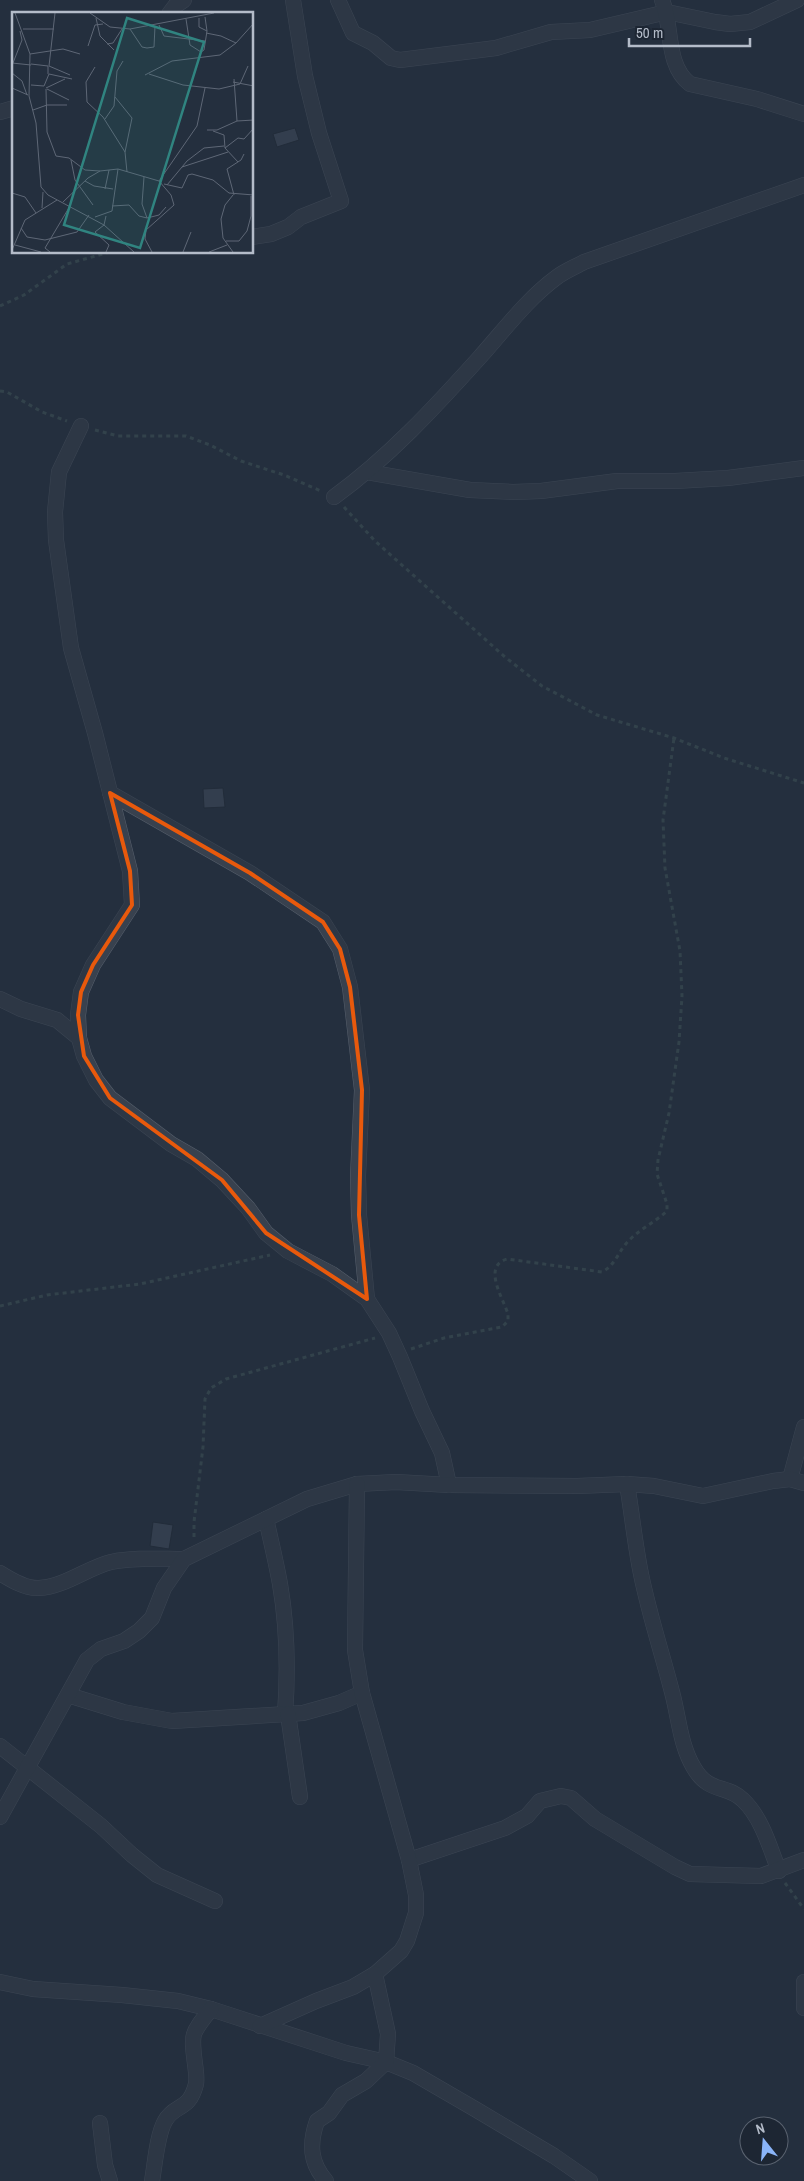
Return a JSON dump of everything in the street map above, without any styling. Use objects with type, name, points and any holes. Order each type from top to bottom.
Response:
[{"type":"street","points":[[170,12],[184,0]]},
{"type":"street","points":[[254,237],[271,234],[288,227],[301,217],[341,201],[319,133],[305,76],[293,0]]},
{"type":"street","points":[[338,0],[353,33],[373,43],[391,58],[400,60],[496,48],[551,32],[590,30],[665,6],[730,24],[750,22],[797,0]]},
{"type":"street","points":[[665,6],[672,46],[682,78],[690,84],[756,99],[804,114]]},
{"type":"street","points":[[334,497],[367,472],[443,396],[513,318],[558,276],[584,262],[804,185]]},
{"type":"street","points":[[81,426],[59,472],[55,512],[56,540],[71,648],[130,871],[132,905],[93,965],[81,992],[78,1015],[79,1038],[84,1056],[96,1080],[110,1098],[171,1144],[197,1159],[222,1180],[248,1208],[266,1233],[288,1250],[332,1274],[367,1299],[389,1334],[400,1357],[442,1453],[449,1485]]},
{"type":"street","points":[[367,472],[470,490],[513,492],[542,491],[617,481],[675,481],[728,478],[804,468]]},
{"type":"street","points":[[110,793],[258,878],[323,922],[340,949],[350,987],[361,1081],[361,1147],[358,1176],[359,1215],[367,1299]]},
{"type":"street","points":[[0,999],[21,1009],[57,1020],[79,1038]]},
{"type":"street","points":[[0,1573],[16,1583],[38,1589],[58,1584],[93,1567],[112,1562],[129,1559],[184,1559],[307,1499],[357,1484],[396,1482],[449,1485],[577,1486],[627,1484],[654,1486],[703,1496],[773,1481],[797,1481],[804,1427]]},
{"type":"street","points":[[260,2026],[353,1987],[375,1974],[401,1951],[407,1941],[416,1913],[416,1896],[409,1860],[362,1693],[355,1650],[357,1484]]},
{"type":"street","points":[[627,1484],[640,1573],[673,1694],[686,1751],[702,1780],[712,1787],[733,1793],[743,1799],[752,1810],[779,1871]]},
{"type":"street","points":[[266,1519],[280,1585],[286,1650],[287,1715],[300,1797]]},
{"type":"street","points":[[0,1817],[77,1677],[93,1654],[132,1636],[152,1618],[164,1588],[184,1559]]},
{"type":"street","points":[[68,1695],[123,1712],[172,1721],[303,1713],[362,1693]]},
{"type":"street","points":[[0,1746],[101,1826],[157,1875],[215,1901]]},
{"type":"street","points":[[409,1860],[506,1828],[527,1816],[540,1801],[561,1796],[571,1798],[596,1819],[675,1867],[690,1874],[760,1876],[779,1871],[804,1860]]},
{"type":"street","points":[[326,2181],[313,2163],[312,2138],[316,2121],[329,2113],[342,2095],[366,2081],[386,2062],[388,2034],[375,1974]]},
{"type":"street","points":[[804,1982],[804,2008]]},
{"type":"street","points":[[0,1983],[33,1989],[154,1998],[211,2009],[346,2053],[386,2062],[412,2073],[475,2109],[554,2156],[590,2181]]},
{"type":"street","points":[[152,2181],[164,2122],[172,2113],[184,2106],[192,2096],[196,2081],[192,2035],[211,2009]]},
{"type":"street","points":[[100,2123],[105,2165],[110,2181]]},
{"type":"path","points":[[0,306],[24,295],[67,264],[103,254]]},
{"type":"path","points":[[0,391],[12,394],[42,412],[81,426],[118,436],[186,436],[334,497],[375,541],[505,657],[542,686],[596,716],[674,738],[724,758],[804,783]]},
{"type":"path","points":[[400,1357],[408,1350],[436,1340],[502,1327],[508,1321],[508,1314],[494,1274],[495,1266],[501,1260],[512,1259],[602,1272],[608,1268],[631,1239],[667,1211],[667,1204],[657,1174],[658,1160],[669,1113],[679,1042],[682,996],[680,951],[665,868],[663,820],[674,738]]},
{"type":"path","points":[[0,1306],[47,1295],[140,1284],[288,1250]]},
{"type":"path","points":[[199,1552],[194,1539],[194,1522],[201,1474],[205,1399],[211,1388],[226,1379],[389,1334]]},
{"type":"path","points":[[779,1871],[789,1891],[804,1910]]},
{"type":"highlighted area","points":[[110,793],[250,873],[323,922],[340,949],[350,987],[362,1090],[359,1215],[367,1299],[266,1233],[222,1180],[110,1098],[84,1056],[78,1015],[81,992],[93,965],[132,905],[130,871]]},
{"type":"building","points":[[295,128],[299,140],[277,147],[273,134]]},
{"type":"building","points":[[223,788],[225,807],[204,808],[203,789]]},
{"type":"building","points":[[153,1522],[173,1525],[169,1549],[150,1546]]}]
